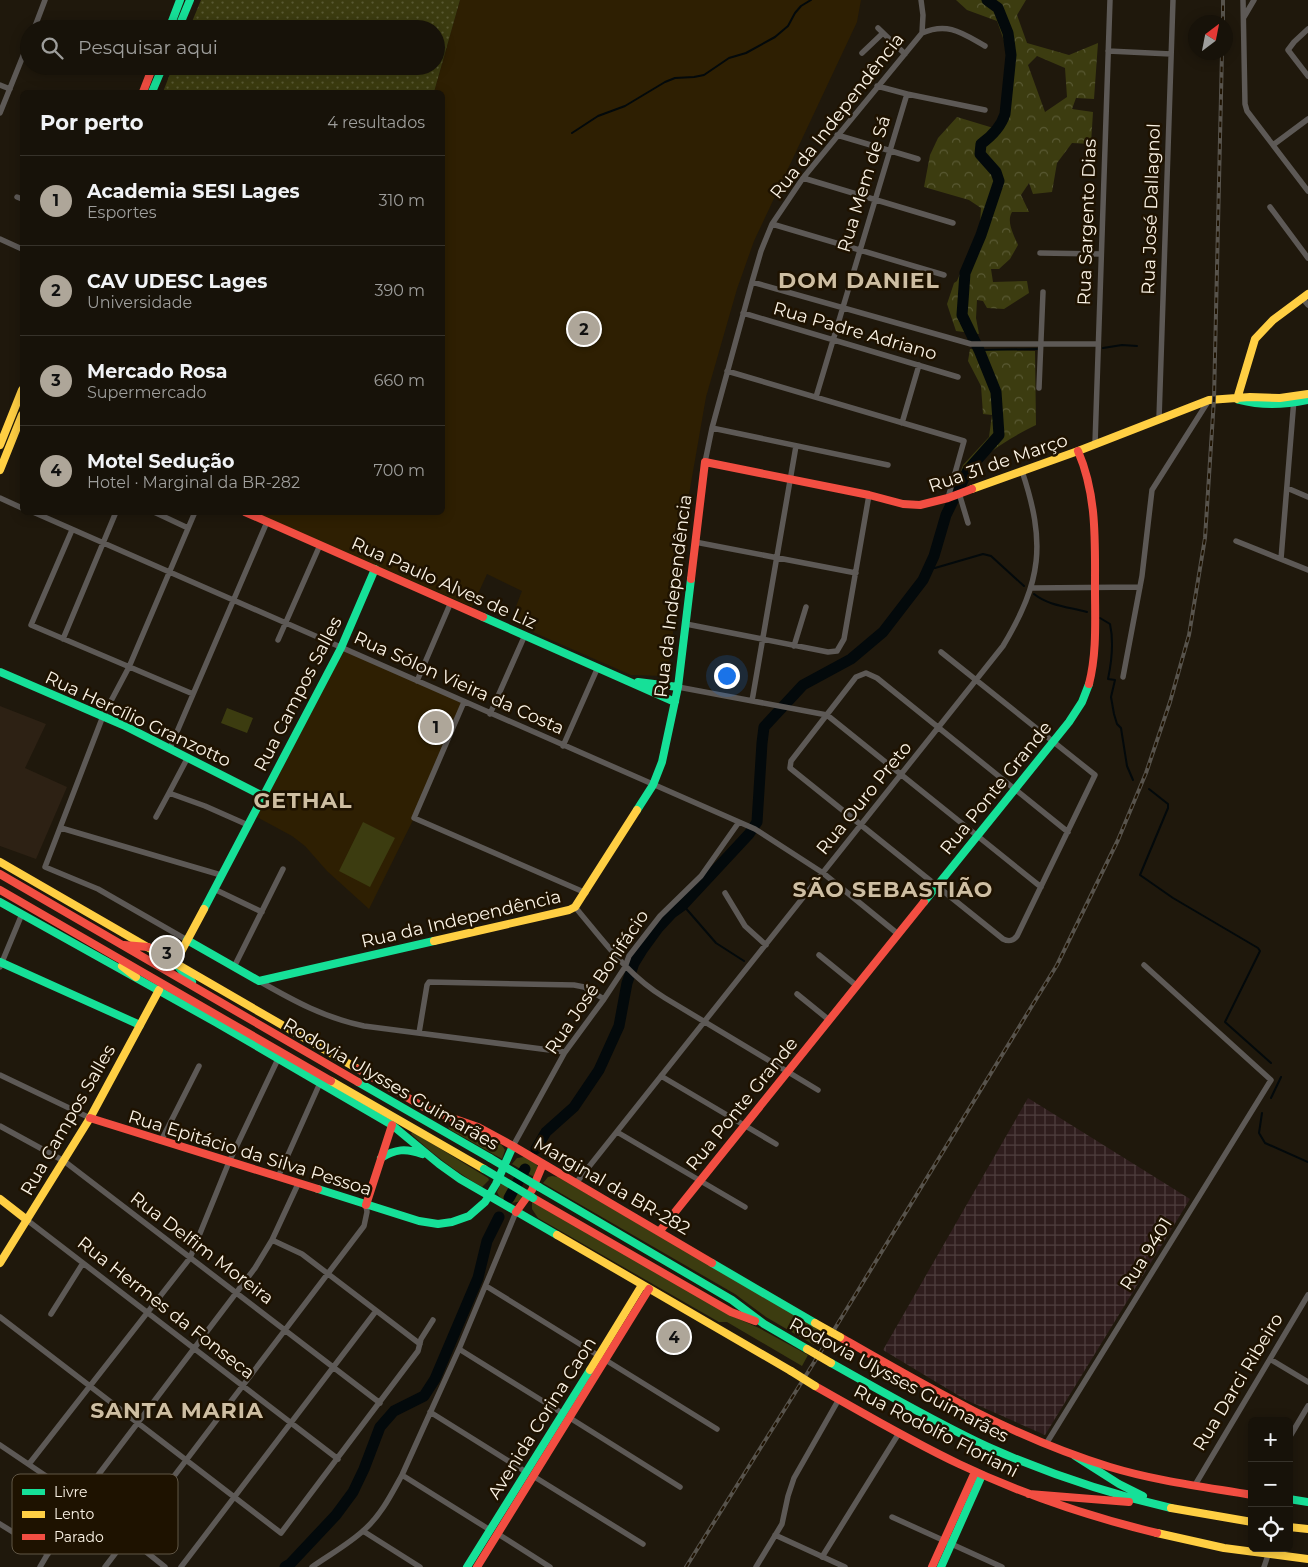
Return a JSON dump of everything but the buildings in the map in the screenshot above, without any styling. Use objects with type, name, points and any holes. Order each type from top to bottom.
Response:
[{"type":"main road","points":[[172,20],[180,0]]},
{"type":"main road","points":[[182,20],[190,0]]},
{"type":"main road","points":[[144,90],[150,75]]},
{"type":"main road","points":[[153,90],[159,75]]},
{"type":"main road","points":[[1237,399],[1255,339],[1270,322],[1305,296]]},
{"type":"main road","name":"Rua 31 de Março","points":[[1294,400],[1308,394]]},
{"type":"main road","points":[[0,445],[20,395]]},
{"type":"main road","name":"Rua 31 de Março","points":[[705,462],[869,495],[911,506],[931,503],[949,497],[1078,451],[1209,400],[1237,399],[1254,404],[1308,400]]},
{"type":"main road","points":[[0,450],[5,446],[15,420],[20,416]]},
{"type":"main road","points":[[0,470],[20,420]]},
{"type":"main road","name":"Rua Ponte Grande","points":[[659,1232],[1077,710],[1088,689],[1093,650],[1095,588],[1092,496],[1078,451]]},
{"type":"main road","name":"Rua da Independência","points":[[260,981],[569,910],[575,907],[653,785],[662,762],[678,687],[705,462]]},
{"type":"main road","name":"Rua Paulo Alves de Liz","points":[[252,515],[675,702]]},
{"type":"main road","name":"Rua Campos Salles","points":[[175,963],[341,648],[375,569]]},
{"type":"main road","name":"Rua Hercílio Granzotto","points":[[0,672],[103,716],[263,796]]},
{"type":"main road","name":"Rua Paulo Alves de Liz","points":[[631,681],[678,687]]},
{"type":"main road","name":"Marginal da BR-282","points":[[0,862],[430,1110],[478,1127],[513,1146],[815,1323],[932,1389],[1075,1456]]},
{"type":"main road","name":"Rodovia Ulysses Guimarães","points":[[0,874],[732,1300],[764,1324],[931,1418],[990,1448],[1076,1480],[1152,1504],[1248,1521]]},
{"type":"main road","name":"Rodovia Ulysses Guimarães","points":[[0,890],[731,1312],[764,1324]]},
{"type":"main road","points":[[0,902],[159,990],[392,1125],[449,1172],[649,1289]]},
{"type":"main road","points":[[187,940],[260,981]]},
{"type":"main road","points":[[122,945],[148,947]]},
{"type":"main road","points":[[107,952],[136,978]]},
{"type":"main road","points":[[175,963],[200,990]]},
{"type":"main road","points":[[0,964],[140,1025]]},
{"type":"main road","name":"Rua Campos Salles","points":[[0,1263],[90,1118],[159,990]]},
{"type":"main road","points":[[217,1023],[253,1036]]},
{"type":"main road","name":"Rua Epitácio da Silva Pessoa","points":[[90,1118],[366,1205],[419,1221],[438,1224],[448,1223],[471,1215],[482,1207],[513,1146]]},
{"type":"main road","points":[[366,1205],[392,1125]]},
{"type":"main road","points":[[381,1158],[399,1148],[429,1156]]},
{"type":"main road","points":[[516,1212],[523,1204],[543,1164]]},
{"type":"main road","name":"Rua Hermes da Fonseca","points":[[0,1199],[27,1220]]},
{"type":"main road","name":"Avenida Corina Caon","points":[[602,1358],[642,1285]]},
{"type":"main road","name":"Avenida Corina Caon","points":[[478,1567],[494,1532],[526,1472],[566,1416],[602,1358],[649,1289]]},
{"type":"main road","name":"Rua Rodolfo Floriani","points":[[649,1289],[899,1433],[979,1473],[1029,1494],[1162,1536],[1268,1555],[1308,1559]]},
{"type":"main road","name":"Avenida Corina Caon","points":[[468,1567],[534,1476],[566,1416]]},
{"type":"main road","points":[[1075,1456],[1134,1474],[1248,1494]]},
{"type":"main road","points":[[1075,1456],[1119,1484],[1144,1497],[1184,1511]]},
{"type":"main road","points":[[932,1567],[947,1542],[979,1473]]},
{"type":"main road","points":[[1029,1494],[1152,1504]]},
{"type":"main road","points":[[1293,1500],[1308,1502]]},
{"type":"main road","points":[[1293,1527],[1308,1529]]},
{"type":"main road","points":[[941,1567],[947,1542]]},
{"type":"street","points":[[37,20],[45,0]]},
{"type":"street","name":"Rua da Independência","points":[[705,462],[712,428],[743,313],[761,251],[772,224],[803,178],[922,33],[921,0]]},
{"type":"street","name":"Rua Sargento Dias","points":[[1095,444],[1110,0]]},
{"type":"street","name":"Rua José Dallagnol","points":[[1159,419],[1173,0]]},
{"type":"street","points":[[1243,0],[1245,104],[1251,117],[1308,191]]},
{"type":"street","points":[[1243,18],[1254,0]]},
{"type":"street","points":[[922,33],[933,28],[950,28],[985,46]]},
{"type":"street","points":[[1308,29],[1288,50],[1308,76]]},
{"type":"street","points":[[862,53],[880,30],[905,54]]},
{"type":"street","points":[[1108,51],[1171,54]]},
{"type":"street","points":[[0,113],[20,64]]},
{"type":"street","points":[[0,85],[10,89]]},
{"type":"street","points":[[878,86],[985,110]]},
{"type":"street","name":"Rua Mem de Sá","points":[[816,397],[907,94]]},
{"type":"street","points":[[1273,146],[1308,119]]},
{"type":"street","points":[[838,135],[918,160]]},
{"type":"street","points":[[803,178],[953,223]]},
{"type":"street","points":[[1270,207],[1308,258]]},
{"type":"street","points":[[772,224],[944,275]]},
{"type":"street","points":[[0,239],[20,248]]},
{"type":"street","points":[[1040,253],[1101,254]]},
{"type":"street","points":[[752,282],[971,344],[1098,344]]},
{"type":"street","points":[[1038,388],[1043,292]]},
{"type":"street","points":[[1305,296],[1308,306]]},
{"type":"street","name":"Rua Padre Adriano","points":[[743,313],[958,377]]},
{"type":"street","points":[[902,423],[919,365]]},
{"type":"street","points":[[727,371],[964,441],[949,497]]},
{"type":"street","points":[[1123,676],[1144,563],[1152,490],[1209,400]]},
{"type":"street","points":[[1281,559],[1294,400]]},
{"type":"street","points":[[712,428],[888,465]]},
{"type":"street","points":[[752,701],[796,446]]},
{"type":"street","name":"Rua Ouro Preto","points":[[576,1183],[902,775],[996,656],[1010,635],[1032,588],[1036,564],[1036,521],[1031,497],[1022,471]]},
{"type":"street","points":[[1287,488],[1308,497]]},
{"type":"street","points":[[959,493],[968,524]]},
{"type":"street","points":[[686,624],[794,646],[828,652],[837,651],[844,639],[869,495]]},
{"type":"street","points":[[0,498],[20,507]]},
{"type":"street","name":"Rua Sólon Vieira da Costa","points":[[40,515],[563,746],[748,825],[823,873],[898,934]]},
{"type":"street","points":[[63,639],[115,515]]},
{"type":"street","points":[[160,515],[188,528]]},
{"type":"street","points":[[187,940],[98,890],[44,867],[61,828],[103,716],[129,667],[194,515]]},
{"type":"street","points":[[170,748],[267,522]]},
{"type":"street","points":[[72,530],[31,625],[193,694]]},
{"type":"street","points":[[695,542],[856,573]]},
{"type":"street","points":[[1236,542],[1308,570]]},
{"type":"street","points":[[278,640],[320,545]]},
{"type":"street","points":[[1032,588],[1140,587]]},
{"type":"street","points":[[417,681],[451,602]]},
{"type":"street","points":[[794,646],[806,607]]},
{"type":"street","points":[[490,714],[525,635]]},
{"type":"street","points":[[941,652],[1095,776],[1068,832],[1017,936],[1014,940],[1004,939],[861,826],[789,766],[856,676],[866,673],[877,678],[1068,832]]},
{"type":"street","points":[[563,746],[598,667]]},
{"type":"street","points":[[678,687],[827,715],[1041,887]]},
{"type":"street","points":[[464,702],[414,818],[586,892]]},
{"type":"street","points":[[156,817],[188,757]]},
{"type":"street","points":[[169,793],[248,825]]},
{"type":"street","name":"Rua José Bonifácio","points":[[513,1146],[565,1052],[627,969],[629,956],[646,932],[669,906],[694,885],[739,822]]},
{"type":"street","points":[[61,828],[221,875]]},
{"type":"street","points":[[234,967],[283,869]]},
{"type":"street","points":[[214,889],[262,912]]},
{"type":"street","points":[[725,893],[745,926],[766,945]]},
{"type":"street","points":[[575,907],[627,969],[654,992],[818,1090]]},
{"type":"street","points":[[0,964],[22,914]]},
{"type":"street","points":[[819,955],[857,986]]},
{"type":"street","name":"Rua 9401","points":[[1046,1444],[1271,1080],[1144,965]]},
{"type":"street","points":[[260,981],[329,1017],[364,1026],[565,1052]]},
{"type":"street","points":[[419,1033],[429,982],[556,983],[584,987],[604,999]]},
{"type":"street","points":[[797,994],[829,1020]]},
{"type":"street","points":[[29,1464],[190,1258],[229,1162],[278,1059]]},
{"type":"street","points":[[161,1141],[199,1066]]},
{"type":"street","name":"Rua Epitácio da Silva Pessoa","points":[[0,1075],[90,1118]]},
{"type":"street","points":[[662,1076],[776,1144]]},
{"type":"street","points":[[278,1177],[320,1083]]},
{"type":"street","name":"Rua Delfim Moreira","points":[[0,1126],[64,1161],[380,1403]]},
{"type":"street","points":[[617,1132],[745,1206]]},
{"type":"street","points":[[100,1474],[255,1268],[272,1240],[298,1184]]},
{"type":"street","points":[[175,1474],[364,1226],[367,1212],[366,1205]]},
{"type":"street","points":[[312,1567],[363,1531],[384,1507],[402,1475],[459,1349],[516,1212]]},
{"type":"street","name":"Rua Hermes da Fonseca","points":[[27,1220],[338,1459]]},
{"type":"street","points":[[272,1240],[302,1254],[420,1344]]},
{"type":"street","points":[[51,1314],[83,1263]]},
{"type":"street","points":[[486,1286],[716,1429]]},
{"type":"street","name":"Rua Darci Ribeiro","points":[[1195,1485],[1308,1295]]},
{"type":"street","points":[[182,1567],[376,1311]]},
{"type":"street","points":[[0,1317],[281,1533],[418,1351],[433,1320]]},
{"type":"street","points":[[459,1349],[680,1487]]},
{"type":"street","points":[[1270,1359],[1308,1382]]},
{"type":"street","points":[[756,1567],[783,1519],[794,1478],[839,1399]]},
{"type":"street","points":[[1293,1431],[1308,1406]]},
{"type":"street","points":[[430,1412],[526,1472]]},
{"type":"street","points":[[822,1557],[899,1433]]},
{"type":"street","points":[[0,1445],[43,1474]]},
{"type":"street","points":[[402,1475],[550,1567]]},
{"type":"street","points":[[534,1476],[643,1544]]},
{"type":"street","points":[[892,1517],[1002,1567]]},
{"type":"street","points":[[0,1524],[12,1532]]},
{"type":"street","points":[[363,1531],[420,1567]]},
{"type":"street","points":[[775,1535],[845,1567]]},
{"type":"street","points":[[40,1567],[48,1554]]},
{"type":"street","points":[[105,1567],[115,1554]]},
{"type":"street","points":[[149,1554],[165,1567]]},
{"type":"street","points":[[1264,1567],[1268,1555]]},
{"type":"shaded area","points":[[460,0],[861,0],[857,22],[754,241],[737,289],[706,397],[687,506],[668,671],[664,676],[631,675],[510,622],[522,591],[487,574],[472,607],[261,515],[445,515],[445,90],[435,90],[439,75],[445,75],[445,53]]},
{"type":"shaded area","points":[[341,648],[464,702],[414,818],[369,909],[327,871],[305,846],[292,836],[253,815]]},
{"type":"shaded area","points":[[0,706],[46,724],[25,768],[67,787],[36,859],[0,846]]},
{"type":"shaded area","points":[[1028,1098],[1190,1199],[1045,1435],[966,1400],[883,1350]]},
{"type":"green space","points":[[201,0],[460,0],[445,53],[445,20],[193,20]]},
{"type":"green space","points":[[956,0],[1026,0],[1017,15],[1027,43],[1069,55],[1098,43],[1094,99],[1076,98],[1072,109],[1093,112],[1091,144],[1072,143],[1057,163],[1052,192],[1033,194],[1029,183],[1021,195],[1029,212],[1012,212],[1010,216],[1011,228],[1018,245],[1010,259],[999,269],[991,269],[993,282],[1027,281],[1029,293],[1004,309],[987,308],[983,301],[977,300],[976,318],[979,334],[956,331],[947,304],[954,283],[957,281],[980,224],[981,208],[969,200],[924,187],[930,155],[938,138],[957,117],[1000,130],[1008,52],[997,21],[967,10]],"holes":[[[1037,56],[1065,68],[1067,97],[1045,112],[1028,65]]]},
{"type":"green space","points":[[170,75],[439,75],[435,90],[164,90]]},
{"type":"green space","points":[[970,349],[1035,351],[1036,425],[987,455],[978,463],[967,480],[957,482],[963,465],[989,437],[992,415],[983,414],[981,386],[968,361]]},
{"type":"green space","points":[[227,708],[253,718],[247,733],[221,723]]},
{"type":"green space","points":[[363,822],[395,838],[370,887],[339,871]]},
{"type":"green space","points":[[448,1125],[473,1131],[496,1141],[505,1150],[502,1159],[449,1129]]},
{"type":"green space","points":[[413,1132],[489,1180],[482,1187],[472,1181],[412,1135],[411,1133]]},
{"type":"green space","points":[[524,1157],[534,1161],[538,1167],[534,1177],[512,1164],[517,1158]]},
{"type":"green space","points":[[548,1177],[558,1177],[822,1331],[814,1345],[766,1317],[735,1294],[543,1183]]},
{"type":"green space","points":[[501,1183],[523,1195],[520,1201],[509,1203],[503,1200],[497,1192]]},
{"type":"green space","points":[[532,1201],[732,1316],[759,1328],[808,1355],[802,1366],[727,1322],[719,1322],[538,1218],[532,1209]]},
{"type":"waterway","points":[[572,133],[598,116],[625,106],[665,82],[675,78],[704,75],[729,58],[746,53],[775,37],[788,26],[801,6],[811,0]]},
{"type":"waterway","points":[[536,1149],[546,1132],[574,1107],[599,1070],[619,1026],[627,983],[634,963],[642,950],[658,928],[672,913],[683,905],[749,834],[757,822],[764,727],[803,685],[851,659],[883,632],[923,580],[934,556],[946,515],[968,470],[999,435],[996,392],[962,315],[965,273],[981,235],[999,181],[996,172],[980,154],[981,144],[996,131],[1005,114],[1011,55],[1008,33],[998,8],[987,0]]},
{"type":"waterway","points":[[1103,348],[1122,345],[1137,346]]},
{"type":"waterway","points":[[979,350],[1039,349]]},
{"type":"waterway","points":[[929,567],[935,568],[983,554],[991,556],[1024,586]]},
{"type":"waterway","points":[[1034,594],[1053,604],[1087,612]]},
{"type":"waterway","points":[[1100,618],[1110,624],[1112,651],[1108,679],[1115,680],[1111,697],[1114,714],[1117,724],[1121,728],[1127,766],[1133,780]]},
{"type":"waterway","points":[[1149,789],[1168,804],[1168,808],[1140,875],[1173,898],[1258,948],[1260,951],[1225,1022],[1271,1063]]},
{"type":"waterway","points":[[683,905],[716,943],[744,961]]},
{"type":"waterway","points":[[1271,1098],[1281,1077]]},
{"type":"waterway","points":[[1262,1113],[1259,1133],[1265,1143],[1308,1162]]},
{"type":"waterway","points":[[509,1198],[525,1169]]},
{"type":"waterway","points":[[285,1567],[336,1515],[353,1492],[380,1427],[394,1411],[424,1396],[435,1379],[478,1278],[487,1241],[499,1217]]},
{"type":"railway","points":[[1223,0],[1223,15]]},
{"type":"railway","points":[[686,1567],[818,1356],[1057,965],[1118,840],[1146,773],[1170,702],[1189,635],[1205,538],[1214,399],[1222,60]]},
{"type":"traffic: fast","points":[[172,20],[180,0]]},
{"type":"traffic: fast","points":[[182,20],[190,0]]},
{"type":"traffic: fast","points":[[153,90],[159,75]]},
{"type":"traffic: fast","points":[[1239,400],[1274,404],[1308,400]]},
{"type":"traffic: fast","points":[[204,909],[341,648],[375,569]]},
{"type":"traffic: fast","points":[[637,810],[653,785],[662,762],[678,687],[691,579]]},
{"type":"traffic: fast","points":[[483,617],[675,702]]},
{"type":"traffic: fast","points":[[0,672],[123,725],[263,796]]},
{"type":"traffic: fast","points":[[638,682],[678,687]]},
{"type":"traffic: fast","points":[[924,902],[1069,722],[1082,702],[1089,684]]},
{"type":"traffic: fast","points":[[0,902],[217,1023]]},
{"type":"traffic: fast","points":[[187,940],[259,981],[434,941]]},
{"type":"traffic: fast","points":[[0,962],[140,1025]]},
{"type":"traffic: fast","points":[[175,963],[192,982]]},
{"type":"traffic: fast","points":[[217,1023],[392,1125],[460,1179],[557,1235]]},
{"type":"traffic: fast","points":[[358,1082],[490,1158]]},
{"type":"traffic: fast","points":[[318,1189],[419,1221],[438,1224],[452,1222],[469,1216],[485,1202],[496,1184],[513,1146]]},
{"type":"traffic: fast","points":[[381,1158],[401,1150],[422,1154]]},
{"type":"traffic: fast","points":[[490,1158],[539,1187]]},
{"type":"traffic: fast","points":[[484,1169],[533,1198]]},
{"type":"traffic: fast","points":[[539,1187],[732,1300],[764,1324],[807,1349]]},
{"type":"traffic: fast","points":[[712,1263],[815,1323]]},
{"type":"traffic: fast","points":[[831,1363],[948,1427],[1010,1457],[1101,1489],[1171,1508]]},
{"type":"traffic: fast","points":[[467,1567],[590,1370]]},
{"type":"traffic: fast","points":[[1075,1456],[1119,1484],[1143,1496]]},
{"type":"traffic: fast","points":[[941,1567],[982,1475]]},
{"type":"traffic: fast","points":[[1293,1500],[1308,1502]]},
{"type":"traffic: slow","points":[[1237,399],[1255,339],[1273,320],[1308,294]]},
{"type":"traffic: slow","points":[[972,489],[1078,451],[1209,400],[1250,397],[1280,398],[1308,394]]},
{"type":"traffic: slow","points":[[0,445],[20,395]]},
{"type":"traffic: slow","points":[[0,470],[20,420]]},
{"type":"traffic: slow","points":[[434,941],[569,910],[575,907],[637,810]]},
{"type":"traffic: slow","points":[[0,862],[175,963]]},
{"type":"traffic: slow","points":[[204,909],[175,963],[358,1069]]},
{"type":"traffic: slow","points":[[122,966],[136,977]]},
{"type":"traffic: slow","points":[[0,1263],[90,1118],[159,990]]},
{"type":"traffic: slow","points":[[331,1081],[484,1169]]},
{"type":"traffic: slow","points":[[0,1199],[27,1220]]},
{"type":"traffic: slow","points":[[557,1235],[791,1371]]},
{"type":"traffic: slow","points":[[590,1370],[642,1285]]},
{"type":"traffic: slow","points":[[815,1323],[840,1337]]},
{"type":"traffic: slow","points":[[807,1349],[831,1363]]},
{"type":"traffic: slow","points":[[791,1371],[815,1386]]},
{"type":"traffic: slow","points":[[1171,1508],[1248,1521]]},
{"type":"traffic: slow","points":[[1293,1527],[1308,1529]]},
{"type":"traffic: slow","points":[[1157,1533],[1224,1548],[1308,1559]]},
{"type":"traffic: jam","points":[[144,90],[150,75]]},
{"type":"traffic: jam","points":[[1078,451],[1089,484],[1095,536],[1095,636],[1089,684]]},
{"type":"traffic: jam","points":[[691,579],[705,462],[869,495],[903,504],[920,505],[948,498],[972,489]]},
{"type":"traffic: jam","points":[[252,515],[483,617]]},
{"type":"traffic: jam","points":[[0,874],[358,1082]]},
{"type":"traffic: jam","points":[[0,890],[331,1081]]},
{"type":"traffic: jam","points":[[659,1232],[924,902]]},
{"type":"traffic: jam","points":[[124,945],[148,947]]},
{"type":"traffic: jam","points":[[358,1069],[429,1110],[478,1127],[513,1146],[712,1263]]},
{"type":"traffic: jam","points":[[90,1118],[318,1189]]},
{"type":"traffic: jam","points":[[366,1205],[392,1125]]},
{"type":"traffic: jam","points":[[516,1212],[532,1190],[543,1164]]},
{"type":"traffic: jam","points":[[533,1198],[731,1312],[755,1321]]},
{"type":"traffic: jam","points":[[477,1567],[649,1289]]},
{"type":"traffic: jam","points":[[840,1337],[972,1410],[1074,1455],[1145,1476],[1248,1494]]},
{"type":"traffic: jam","points":[[815,1386],[923,1446],[983,1475],[1056,1504],[1157,1533]]},
{"type":"traffic: jam","points":[[932,1567],[975,1472]]},
{"type":"traffic: jam","points":[[1029,1494],[1129,1502]]},
{"type":"place","name":"CAV UDESC Lages","points":[[584,329]]},
{"type":"place","name":"Academia SESI Lages","points":[[436,727]]},
{"type":"place","name":"Mercado Rosa","points":[[167,953]]},
{"type":"place","name":"Motel Sedução","points":[[674,1337]]},
{"type":"district","name":"DOM DANIEL","points":[[859,280]]},
{"type":"district","name":"GETHAL","points":[[303,800]]},
{"type":"district","name":"SÃO SEBASTIÃO","points":[[893,889]]},
{"type":"district","name":"SANTA MARIA","points":[[177,1410]]}]
